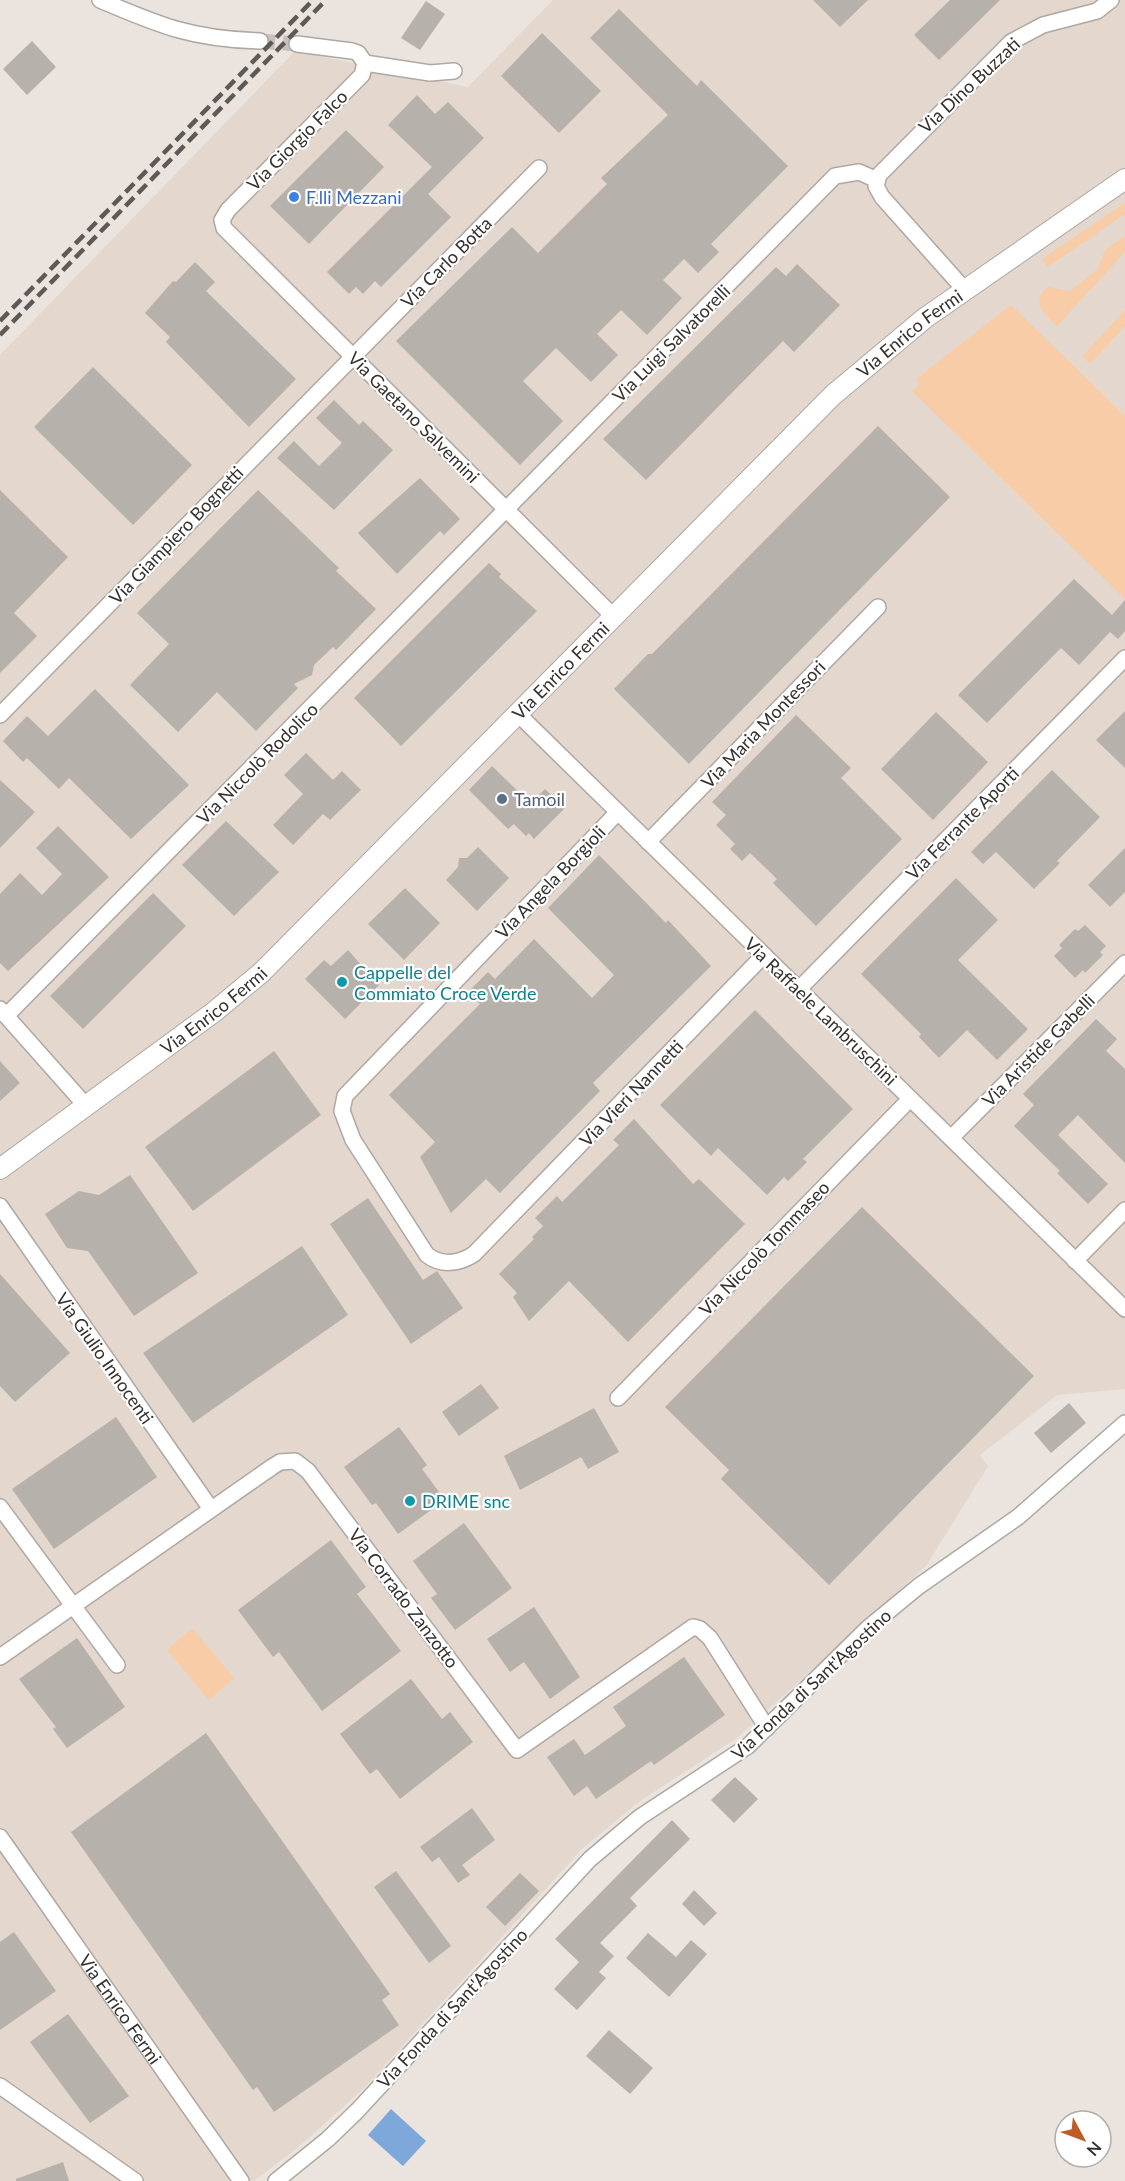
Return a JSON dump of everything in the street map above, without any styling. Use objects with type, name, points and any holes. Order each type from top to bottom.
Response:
[{"type":"street","points":[[100,0],[182,33],[224,40],[260,41]]},
{"type":"street","name":"Via Dino Buzzati","points":[[877,180],[886,165],[1011,42],[1043,25],[1097,11],[1111,0]]},
{"type":"street","points":[[297,44],[352,51],[358,54],[365,63],[430,73],[454,71]]},
{"type":"street","name":"Via Giorgio Falco","points":[[224,215],[362,75],[365,63]]},
{"type":"street","name":"Via Carlo Botta","points":[[353,355],[539,168]]},
{"type":"street","name":"Via Luigi Salvatorelli","points":[[507,510],[835,176],[859,172],[877,180]]},
{"type":"street","name":"Via Enrico Fermi","points":[[0,1169],[214,1012],[269,965],[833,395],[876,357],[964,289],[1125,179]]},
{"type":"street","points":[[877,180],[882,197],[964,289]]},
{"type":"street","name":"Via Gaetano Salvemini","points":[[224,215],[222,224],[227,231],[613,616]]},
{"type":"street","name":"Via Giampiero Bognetti","points":[[0,715],[353,355]]},
{"type":"street","name":"Via Niccolò Rodolico","points":[[3,1012],[507,510]]},
{"type":"street","name":"Via Maria Montessori","points":[[648,842],[878,607]]},
{"type":"street","name":"Via Ferrante Aporti","points":[[799,989],[1125,658]]},
{"type":"street","name":"Via Raffaele Lambruschini","points":[[518,713],[1125,1310]]},
{"type":"street","name":"Via Angela Borgioli","points":[[498,1231],[474,1254],[461,1261],[441,1262],[427,1255],[353,1140],[344,1120],[342,1103],[361,1076],[618,812]]},
{"type":"street","name":"Via Vieri Nannetti","points":[[498,1231],[764,955]]},
{"type":"street","name":"Via Aristide Gabelli","points":[[951,1138],[1125,963]]},
{"type":"street","points":[[3,1012],[87,1107]]},
{"type":"street","name":"Via Niccolò Tommaseo","points":[[618,1398],[910,1099]]},
{"type":"street","name":"Via Giulio Innocenti","points":[[0,1206],[211,1509]]},
{"type":"street","points":[[1075,1261],[1125,1210]]},
{"type":"street","name":"Via Fonda di Sant'Agostino","points":[[276,2181],[328,2139],[357,2111],[590,1859],[640,1817],[725,1763],[767,1728],[876,1621],[919,1586],[1017,1517],[1125,1423]]},
{"type":"street","name":"Via Corrado Zanzotto","points":[[0,1657],[280,1462],[295,1461],[302,1465],[517,1750],[693,1627],[700,1629],[710,1638],[767,1728]]},
{"type":"street","points":[[0,1508],[117,1665]]},
{"type":"street","name":"Via Enrico Fermi","points":[[0,1838],[241,2181]]},
{"type":"street","points":[[0,2086],[135,2181]]},
{"type":"shaded area","points":[[553,0],[1125,0],[1125,1389],[1057,1395],[980,1455],[988,1466],[926,1566],[737,1738],[640,1801],[583,1848],[363,2089],[301,2145],[254,2181],[0,2181],[0,355],[295,51],[468,87]]},
{"type":"shaded area","points":[[1125,203],[1125,214],[1048,267],[1042,259]]},
{"type":"shaded area","points":[[1125,236],[1125,252],[1057,326],[1041,308],[1039,303],[1042,292],[1048,287],[1070,291],[1098,269],[1105,250]]},
{"type":"shaded area","points":[[1011,305],[1125,416],[1125,599],[912,391],[920,384],[916,379]]},
{"type":"shaded area","points":[[1125,310],[1125,326],[1090,364],[1083,356]]},
{"type":"shaded area","points":[[192,1628],[234,1678],[209,1700],[167,1650]]},
{"type":"water","points":[[391,2109],[426,2141],[403,2166],[368,2135]]},
{"type":"building","points":[[813,0],[868,0],[840,27]]},
{"type":"building","points":[[950,0],[1000,0],[939,60],[914,35]]},
{"type":"building","points":[[426,1],[445,14],[420,50],[401,38]]},
{"type":"building","points":[[619,9],[697,86],[701,80],[788,166],[711,244],[719,252],[698,273],[684,259],[663,280],[682,298],[647,335],[621,310],[597,334],[618,355],[591,382],[556,348],[523,381],[563,421],[520,465],[396,341],[512,227],[538,253],[607,184],[601,178],[668,115],[590,38]]},
{"type":"building","points":[[542,33],[601,91],[559,133],[501,76]]},
{"type":"building","points":[[32,41],[56,67],[27,95],[3,69]]},
{"type":"building","points":[[417,95],[435,114],[448,102],[484,138],[428,194],[451,217],[381,287],[375,281],[363,294],[356,287],[349,294],[327,272],[432,167],[388,125]]},
{"type":"building","points":[[346,130],[384,167],[309,244],[270,206]]},
{"type":"building","points":[[195,262],[215,282],[206,291],[296,379],[249,427],[166,342],[170,337],[145,313],[173,281],[176,282]]},
{"type":"building","points":[[797,264],[840,305],[794,352],[783,341],[646,480],[603,439],[776,267],[786,276]]},
{"type":"building","points":[[93,367],[192,465],[133,525],[34,427]]},
{"type":"building","points":[[334,400],[359,425],[363,421],[393,450],[334,510],[277,458],[294,441],[319,466],[342,443],[316,418]]},
{"type":"building","points":[[878,426],[950,497],[689,764],[614,689],[648,654],[652,654]]},
{"type":"building","points":[[420,478],[460,519],[444,535],[440,531],[397,574],[358,533]]},
{"type":"building","points":[[0,490],[68,557],[14,613],[37,636],[0,673]]},
{"type":"building","points":[[258,490],[339,568],[336,571],[376,609],[336,650],[333,647],[314,665],[312,675],[294,684],[298,688],[256,731],[217,692],[178,732],[130,685],[169,644],[137,613]]},
{"type":"building","points":[[489,563],[501,574],[499,577],[537,611],[401,746],[354,698]]},
{"type":"building","points":[[1074,579],[1112,615],[1125,600],[1125,631],[1118,639],[1110,632],[1079,665],[1061,648],[987,723],[958,695]]},
{"type":"building","points":[[95,689],[189,785],[131,839],[69,778],[59,789],[27,758],[23,762],[3,741],[27,716],[48,736]]},
{"type":"building","points":[[1125,711],[1125,768],[1096,740]]},
{"type":"building","points":[[936,712],[988,762],[933,820],[881,769]]},
{"type":"building","points":[[796,715],[851,768],[841,778],[902,839],[816,926],[773,883],[777,879],[750,853],[742,861],[730,849],[735,844],[716,825],[726,815],[712,802]]},
{"type":"building","points":[[306,753],[333,780],[342,771],[361,790],[330,820],[323,814],[293,845],[273,825],[303,794],[284,775]]},
{"type":"building","points":[[492,766],[523,796],[539,795],[545,789],[565,808],[534,839],[529,833],[526,836],[514,824],[508,829],[469,790]]},
{"type":"building","points":[[1052,770],[1100,817],[1057,861],[1060,863],[1034,889],[996,852],[983,864],[971,852]]},
{"type":"building","points":[[0,780],[35,812],[0,848]]},
{"type":"building","points":[[226,821],[279,872],[234,916],[182,865]]},
{"type":"building","points":[[58,826],[109,877],[8,971],[0,963],[0,894],[20,873],[42,895],[62,874],[36,848]]},
{"type":"building","points":[[478,847],[509,878],[477,911],[446,880],[458,867],[459,858],[467,858]]},
{"type":"building","points":[[1125,848],[1125,892],[1110,907],[1088,885]]},
{"type":"building","points":[[599,855],[666,923],[668,920],[711,966],[593,1083],[600,1091],[500,1193],[486,1179],[451,1213],[420,1157],[435,1142],[389,1095],[480,1004],[468,992],[488,972],[495,979],[534,939],[592,998],[614,975],[548,908]]},
{"type":"building","points":[[956,878],[998,920],[958,960],[1028,1029],[997,1060],[967,1030],[939,1058],[919,1037],[921,1034],[861,974]]},
{"type":"building","points":[[405,888],[440,923],[404,960],[368,924]]},
{"type":"building","points":[[153,893],[186,926],[83,1029],[50,996]]},
{"type":"building","points":[[1085,925],[1106,946],[1100,952],[1103,955],[1085,973],[1083,970],[1075,978],[1054,956],[1062,948],[1059,945],[1075,929],[1078,931]]},
{"type":"building","name":"Cappelle del Commiato Croce Verde","points":[[348,950],[379,985],[345,1019],[305,979],[324,960],[331,966]]},
{"type":"building","points":[[755,1010],[853,1109],[803,1159],[807,1162],[788,1181],[784,1177],[767,1195],[718,1148],[711,1156],[660,1105]]},
{"type":"building","points":[[1096,1019],[1117,1039],[1106,1051],[1125,1069],[1125,1163],[1078,1115],[1058,1135],[1108,1184],[1088,1204],[1057,1173],[1060,1171],[1014,1126],[1034,1105],[1023,1094]]},
{"type":"building","points":[[274,1051],[321,1115],[193,1211],[145,1147]]},
{"type":"building","points":[[0,1061],[20,1083],[0,1101]]},
{"type":"building","points":[[634,1119],[693,1184],[699,1179],[745,1224],[628,1342],[569,1281],[529,1321],[513,1297],[517,1293],[499,1274],[534,1239],[532,1237],[543,1226],[535,1218],[557,1196],[562,1202],[619,1145],[613,1140]]},
{"type":"building","points":[[130,1175],[198,1273],[134,1316],[88,1251],[67,1248],[45,1214],[79,1191],[99,1195]]},
{"type":"building","points":[[368,1198],[423,1280],[437,1271],[463,1308],[411,1344],[330,1224]]},
{"type":"building","points":[[862,1207],[1034,1376],[829,1585],[721,1479],[729,1470],[665,1407]]},
{"type":"building","points":[[302,1246],[348,1315],[193,1423],[143,1353]]},
{"type":"building","points":[[0,1274],[70,1353],[15,1402],[0,1386]]},
{"type":"building","points":[[481,1384],[499,1408],[459,1436],[442,1412]]},
{"type":"building","points":[[1069,1403],[1086,1423],[1051,1453],[1034,1433]]},
{"type":"building","points":[[594,1408],[619,1452],[588,1469],[581,1457],[520,1490],[504,1456]]},
{"type":"building","points":[[116,1417],[157,1477],[54,1549],[12,1489]]},
{"type":"building","points":[[399,1427],[427,1465],[422,1469],[445,1500],[398,1534],[376,1503],[372,1505],[344,1467]]},
{"type":"building","points":[[464,1523],[512,1588],[455,1630],[431,1598],[437,1594],[413,1561]]},
{"type":"building","points":[[331,1540],[366,1587],[357,1594],[401,1651],[322,1711],[279,1652],[273,1657],[238,1610]]},
{"type":"building","points":[[534,1607],[580,1677],[550,1699],[524,1662],[510,1672],[487,1639]]},
{"type":"building","points":[[77,1638],[125,1707],[67,1748],[53,1729],[56,1727],[19,1679]]},
{"type":"building","points":[[684,1657],[725,1715],[654,1765],[651,1761],[596,1799],[587,1786],[574,1796],[547,1757],[574,1739],[585,1755],[626,1726],[613,1707]]},
{"type":"building","points":[[411,1679],[442,1719],[450,1712],[473,1742],[400,1799],[377,1769],[370,1774],[340,1734]]},
{"type":"building","points":[[206,1733],[390,1994],[382,2000],[399,2025],[274,2112],[257,2087],[253,2090],[71,1832]]},
{"type":"building","points":[[735,1777],[758,1799],[734,1823],[711,1800]]},
{"type":"building","points":[[472,1808],[495,1840],[462,1865],[470,1875],[458,1883],[439,1857],[432,1862],[420,1847]]},
{"type":"building","points":[[672,1820],[690,1839],[630,1898],[637,1906],[600,1943],[614,1956],[599,1972],[606,1978],[577,2010],[554,1989],[579,1962],[555,1939]]},
{"type":"building","points":[[396,1871],[451,1946],[429,1963],[374,1887]]},
{"type":"building","points":[[520,1873],[539,1891],[505,1926],[486,1907]]},
{"type":"building","points":[[694,1890],[717,1913],[704,1926],[682,1904]]},
{"type":"building","points":[[14,1932],[56,1991],[0,2030],[0,1942]]},
{"type":"building","points":[[648,1933],[676,1957],[691,1940],[707,1954],[669,1997],[626,1958]]},
{"type":"building","points":[[68,2014],[129,2096],[90,2123],[30,2042]]},
{"type":"building","points":[[609,2030],[653,2068],[630,2094],[586,2056]]},
{"type":"building","points":[[63,2162],[69,2181],[16,2181],[16,2179]]},
{"type":"tunnel","points":[[260,41],[297,44]]},
{"type":"railway","points":[[0,321],[313,0]]},
{"type":"railway","points":[[0,335],[326,0]]},
{"type":"place","name":"F.lli Mezzani","points":[[294,197]]},
{"type":"place","name":"Tamoil","points":[[502,799]]},
{"type":"place","name":"Cappelle del Commiato Croce Verde","points":[[342,982]]},
{"type":"place","name":"DRIME snc","points":[[410,1501]]}]
